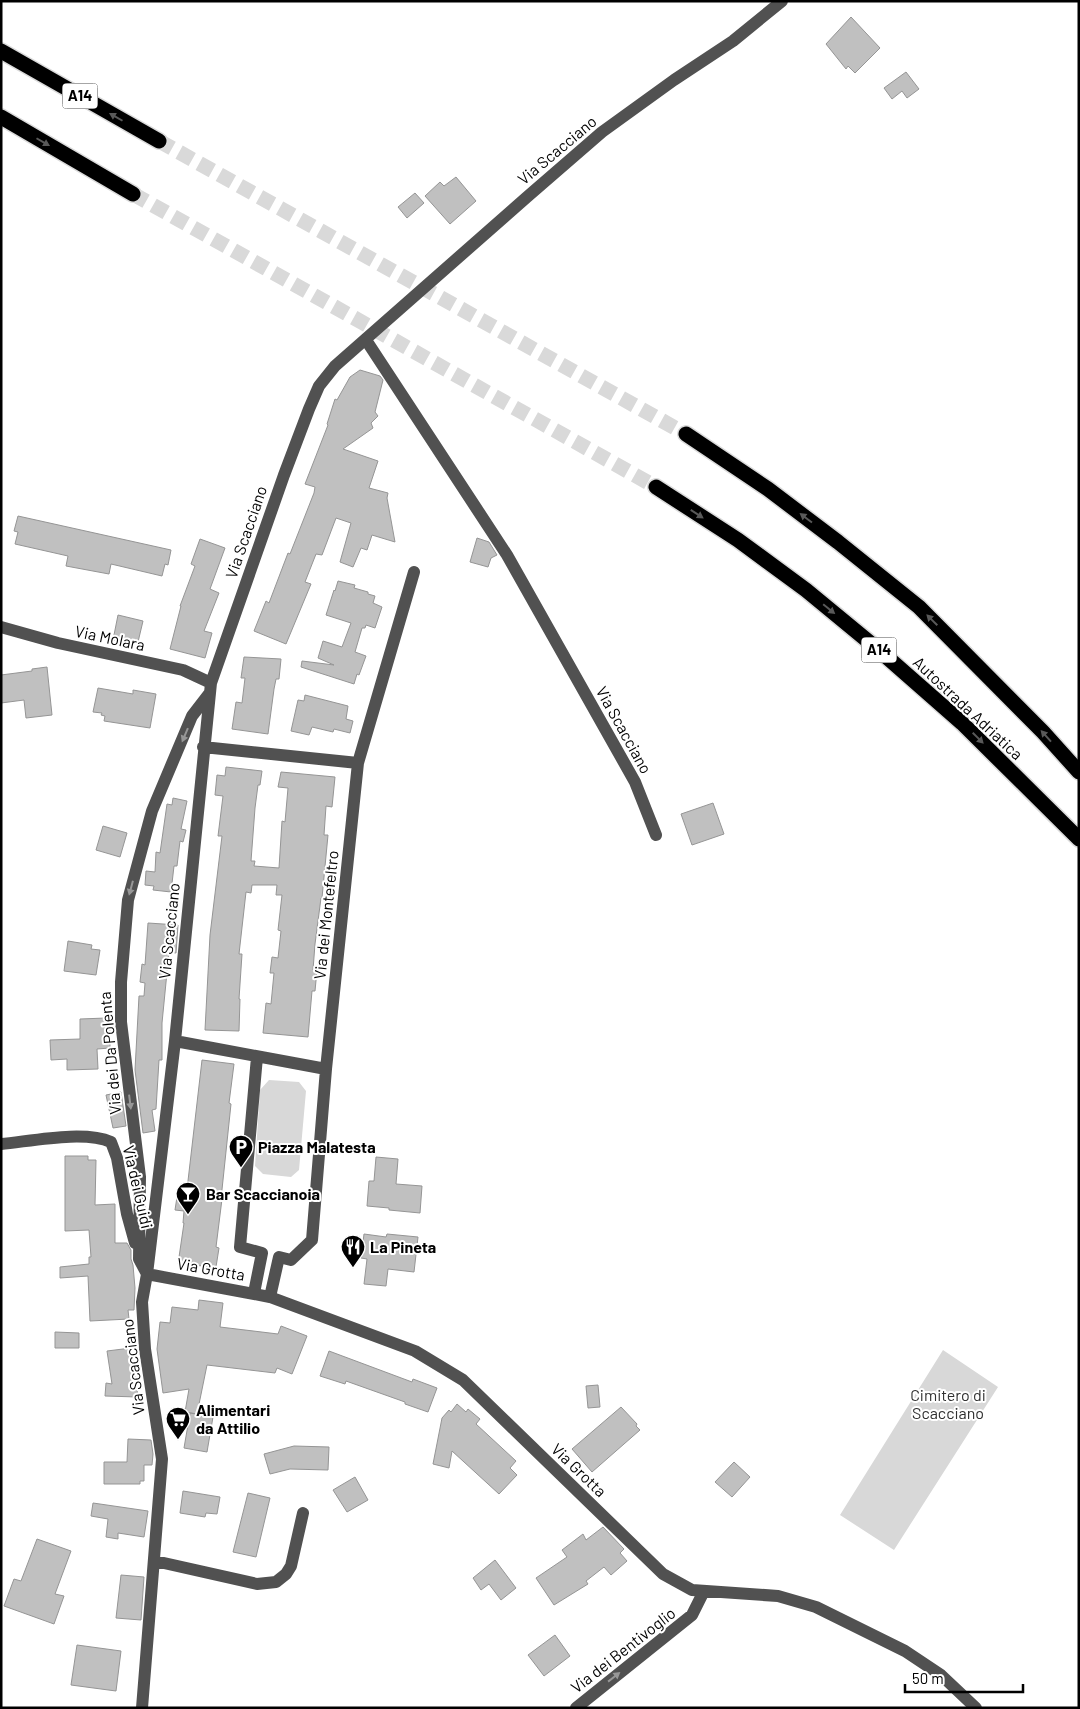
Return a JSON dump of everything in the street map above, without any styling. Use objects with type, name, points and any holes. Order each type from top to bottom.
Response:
[{"type":"highway","name":"A14","points":[[1,51],[158,141]]},
{"type":"highway","points":[[1,117],[133,194]]},
{"type":"highway","name":"Autostrada Adriatica","points":[[686,434],[768,489],[919,607],[1043,732],[1079,772]]},
{"type":"highway","name":"Autostrada Adriatica","points":[[656,487],[738,540],[806,590],[880,651],[962,722],[1079,839]]},
{"type":"street","name":"Via Scacciano","points":[[142,1708],[162,1459],[145,1349],[142,1302],[147,1274],[174,1041],[210,688],[284,474],[319,386],[335,366],[602,132],[674,80],[733,41],[782,1]]},
{"type":"street","name":"Via Scacciano","points":[[366,340],[507,555],[635,782],[656,835]]},
{"type":"street","name":"Via dei Montefeltro","points":[[326,1069],[358,763],[414,572]]},
{"type":"street","name":"Via Molara","points":[[1,627],[58,643],[183,670],[210,688]]},
{"type":"street","name":"Via dei Da Polenta","points":[[147,1274],[139,1259],[140,1176],[120,1022],[120,982],[128,900],[152,811],[192,716],[210,688]]},
{"type":"street","points":[[204,747],[358,763]]},
{"type":"street","points":[[174,1041],[326,1069],[312,1240],[291,1260],[278,1257],[270,1297]]},
{"type":"street","points":[[254,1294],[262,1253],[240,1247],[258,1057]]},
{"type":"street","name":"Via dei Guidi","points":[[1,1144],[78,1137],[102,1138],[111,1142],[117,1158],[127,1214],[139,1259]]},
{"type":"street","name":"Via Grotta","points":[[147,1274],[270,1297],[415,1351],[463,1380],[663,1574],[692,1590],[778,1596],[816,1607],[905,1651],[941,1675],[976,1708]]},
{"type":"street","points":[[155,1561],[258,1584],[276,1582],[286,1574],[291,1566],[303,1513]]},
{"type":"street","name":"Via dei Bentivoglio","points":[[576,1708],[692,1616],[704,1591]]},
{"type":"green space","points":[[269,1080],[299,1082],[306,1091],[299,1170],[291,1177],[263,1174],[255,1166],[260,1090]]},
{"type":"green space","name":"Cimitero di Scacciano","points":[[943,1350],[998,1387],[894,1550],[840,1515]]},
{"type":"building","points":[[851,17],[880,48],[855,73],[848,66],[846,69],[826,44]]},
{"type":"building","points":[[906,72],[919,89],[907,98],[902,91],[892,99],[884,88]]},
{"type":"building","points":[[456,177],[476,201],[450,224],[425,196],[440,182],[444,186]]},
{"type":"building","points":[[415,193],[424,203],[407,218],[398,207]]},
{"type":"building","points":[[360,370],[380,376],[383,380],[375,412],[378,416],[371,423],[373,428],[343,449],[378,461],[369,488],[388,493],[387,498],[395,542],[372,535],[367,550],[361,548],[353,567],[340,562],[351,523],[336,518],[322,555],[316,554],[305,582],[311,584],[286,644],[254,631],[266,601],[269,603],[314,493],[315,487],[305,484],[328,425],[335,399],[337,400],[350,377]]},
{"type":"building","points":[[18,516],[171,550],[168,565],[165,564],[162,576],[111,564],[109,574],[66,566],[68,556],[15,544],[18,532],[14,531]]},
{"type":"building","points":[[477,538],[489,542],[497,555],[491,558],[488,567],[470,562]]},
{"type":"building","points":[[200,539],[225,548],[210,589],[219,593],[204,631],[212,633],[205,658],[170,649],[180,606],[195,566],[191,564]]},
{"type":"building","points":[[338,581],[355,585],[354,588],[375,596],[373,603],[382,607],[375,628],[366,625],[365,628],[362,628],[355,652],[366,656],[354,684],[301,667],[302,661],[334,665],[318,658],[323,641],[342,647],[351,623],[326,615]]},
{"type":"building","points":[[118,615],[143,621],[138,642],[128,640],[128,644],[113,640]]},
{"type":"building","points":[[244,657],[281,659],[279,679],[276,679],[274,689],[268,734],[232,729],[236,702],[242,703],[245,678],[241,678]]},
{"type":"building","points":[[47,667],[52,715],[26,718],[24,700],[1,703],[1,675]]},
{"type":"building","points":[[98,688],[133,694],[133,690],[156,694],[150,728],[104,721],[105,716],[101,715],[102,713],[93,712]]},
{"type":"building","points":[[305,695],[348,706],[346,719],[353,721],[350,733],[334,729],[333,732],[312,727],[309,735],[291,731],[298,700],[304,701]]},
{"type":"building","points":[[226,767],[262,771],[255,808],[251,861],[255,861],[254,866],[279,868],[282,821],[285,822],[288,788],[278,787],[281,772],[335,777],[332,807],[326,806],[324,835],[328,835],[322,898],[315,944],[313,970],[317,970],[315,991],[312,991],[308,1037],[263,1033],[266,1003],[271,1004],[274,973],[270,973],[272,957],[278,958],[281,931],[278,930],[282,895],[276,895],[277,885],[252,885],[251,893],[246,892],[239,954],[242,954],[239,1031],[205,1030],[210,935],[222,836],[218,836],[223,796],[215,795],[217,775],[225,776]]},
{"type":"building","points":[[173,798],[187,801],[181,829],[186,830],[183,842],[180,841],[177,866],[174,866],[171,892],[153,890],[154,886],[145,885],[146,871],[155,872],[156,852],[160,853],[167,804],[172,805]]},
{"type":"building","points":[[713,803],[724,834],[692,845],[681,814]]},
{"type":"building","points":[[103,826],[127,833],[120,857],[96,850]]},
{"type":"building","points":[[148,923],[178,925],[176,953],[169,952],[162,1023],[162,1060],[159,1060],[156,1109],[152,1110],[155,1131],[143,1133],[135,1070],[139,996],[144,996],[145,983],[140,982],[142,964],[145,965]]},
{"type":"building","points":[[68,941],[92,945],[91,949],[100,950],[96,975],[64,971]]},
{"type":"building","points":[[106,1018],[106,1025],[110,1025],[110,1048],[97,1049],[98,1069],[67,1070],[67,1059],[51,1060],[50,1040],[80,1039],[80,1019]]},
{"type":"building","points":[[202,1060],[234,1064],[216,1247],[219,1248],[216,1267],[178,1264],[184,1211],[175,1210],[177,1197],[186,1198]]},
{"type":"building","points":[[121,1092],[126,1126],[113,1128],[106,1095]]},
{"type":"building","points":[[65,1156],[88,1156],[88,1160],[96,1160],[95,1205],[115,1204],[115,1243],[127,1243],[131,1250],[133,1265],[134,1310],[128,1310],[129,1319],[90,1321],[88,1276],[60,1278],[60,1267],[89,1264],[89,1257],[91,1257],[89,1230],[65,1231]]},
{"type":"building","points":[[376,1157],[398,1159],[396,1184],[422,1186],[420,1213],[367,1206],[369,1181],[374,1181]]},
{"type":"building","points":[[364,1234],[386,1237],[387,1234],[418,1237],[414,1272],[388,1269],[386,1286],[364,1284],[367,1259],[361,1258]]},
{"type":"building","points":[[199,1300],[223,1303],[220,1327],[278,1334],[281,1326],[307,1336],[292,1374],[277,1368],[275,1373],[207,1365],[197,1414],[185,1412],[189,1389],[163,1393],[157,1349],[160,1322],[170,1323],[172,1307],[198,1310]]},
{"type":"building","points":[[55,1332],[79,1333],[79,1348],[55,1348]]},
{"type":"building","points":[[131,1348],[138,1397],[105,1396],[106,1383],[112,1384],[107,1351]]},
{"type":"building","points":[[329,1351],[412,1382],[413,1379],[437,1388],[428,1412],[346,1381],[345,1384],[320,1376]]},
{"type":"building","points":[[598,1385],[600,1407],[588,1408],[586,1386]]},
{"type":"building","points":[[457,1404],[466,1412],[468,1409],[480,1419],[476,1424],[516,1461],[510,1468],[517,1475],[499,1494],[452,1451],[449,1468],[433,1464],[442,1418],[449,1410],[451,1412]]},
{"type":"building","points":[[621,1407],[637,1424],[636,1426],[640,1430],[592,1472],[572,1449]]},
{"type":"building","points":[[190,1413],[213,1417],[207,1452],[184,1448]]},
{"type":"building","points":[[128,1439],[151,1440],[152,1465],[144,1465],[144,1481],[140,1481],[140,1484],[104,1484],[104,1462],[127,1462]]},
{"type":"building","points":[[294,1446],[329,1447],[328,1470],[290,1469],[270,1474],[264,1454]]},
{"type":"building","points":[[734,1462],[750,1477],[732,1497],[715,1482]]},
{"type":"building","points":[[355,1477],[368,1500],[347,1512],[333,1490]]},
{"type":"building","points":[[183,1491],[220,1497],[217,1514],[206,1513],[205,1517],[180,1513]]},
{"type":"building","points":[[248,1493],[270,1498],[256,1557],[233,1552]]},
{"type":"building","points":[[93,1503],[148,1511],[144,1537],[118,1533],[118,1539],[106,1537],[108,1519],[91,1516]]},
{"type":"building","points":[[603,1527],[624,1549],[620,1553],[627,1561],[611,1575],[604,1567],[586,1581],[588,1584],[554,1605],[536,1578],[567,1557],[562,1550],[583,1534],[586,1540]]},
{"type":"building","points":[[37,1539],[71,1551],[55,1594],[64,1596],[54,1624],[4,1606],[14,1579],[21,1581]]},
{"type":"building","points":[[495,1560],[516,1588],[501,1600],[489,1584],[481,1590],[473,1578]]},
{"type":"building","points":[[121,1575],[144,1577],[141,1620],[116,1618]]},
{"type":"building","points":[[555,1635],[570,1656],[544,1676],[528,1655]]},
{"type":"building","points":[[77,1645],[121,1651],[116,1691],[71,1685]]},
{"type":"tunnel","points":[[159,141],[686,434]]},
{"type":"tunnel","points":[[133,194],[656,487]]},
{"type":"place","name":"Piazza Malatesta","points":[[241,1168]]},
{"type":"place","name":"Bar Scaccianoia","points":[[188,1215]]},
{"type":"place","name":"La Pineta","points":[[353,1268]]},
{"type":"place","name":"Alimentari da Attilio","points":[[178,1440]]}]
